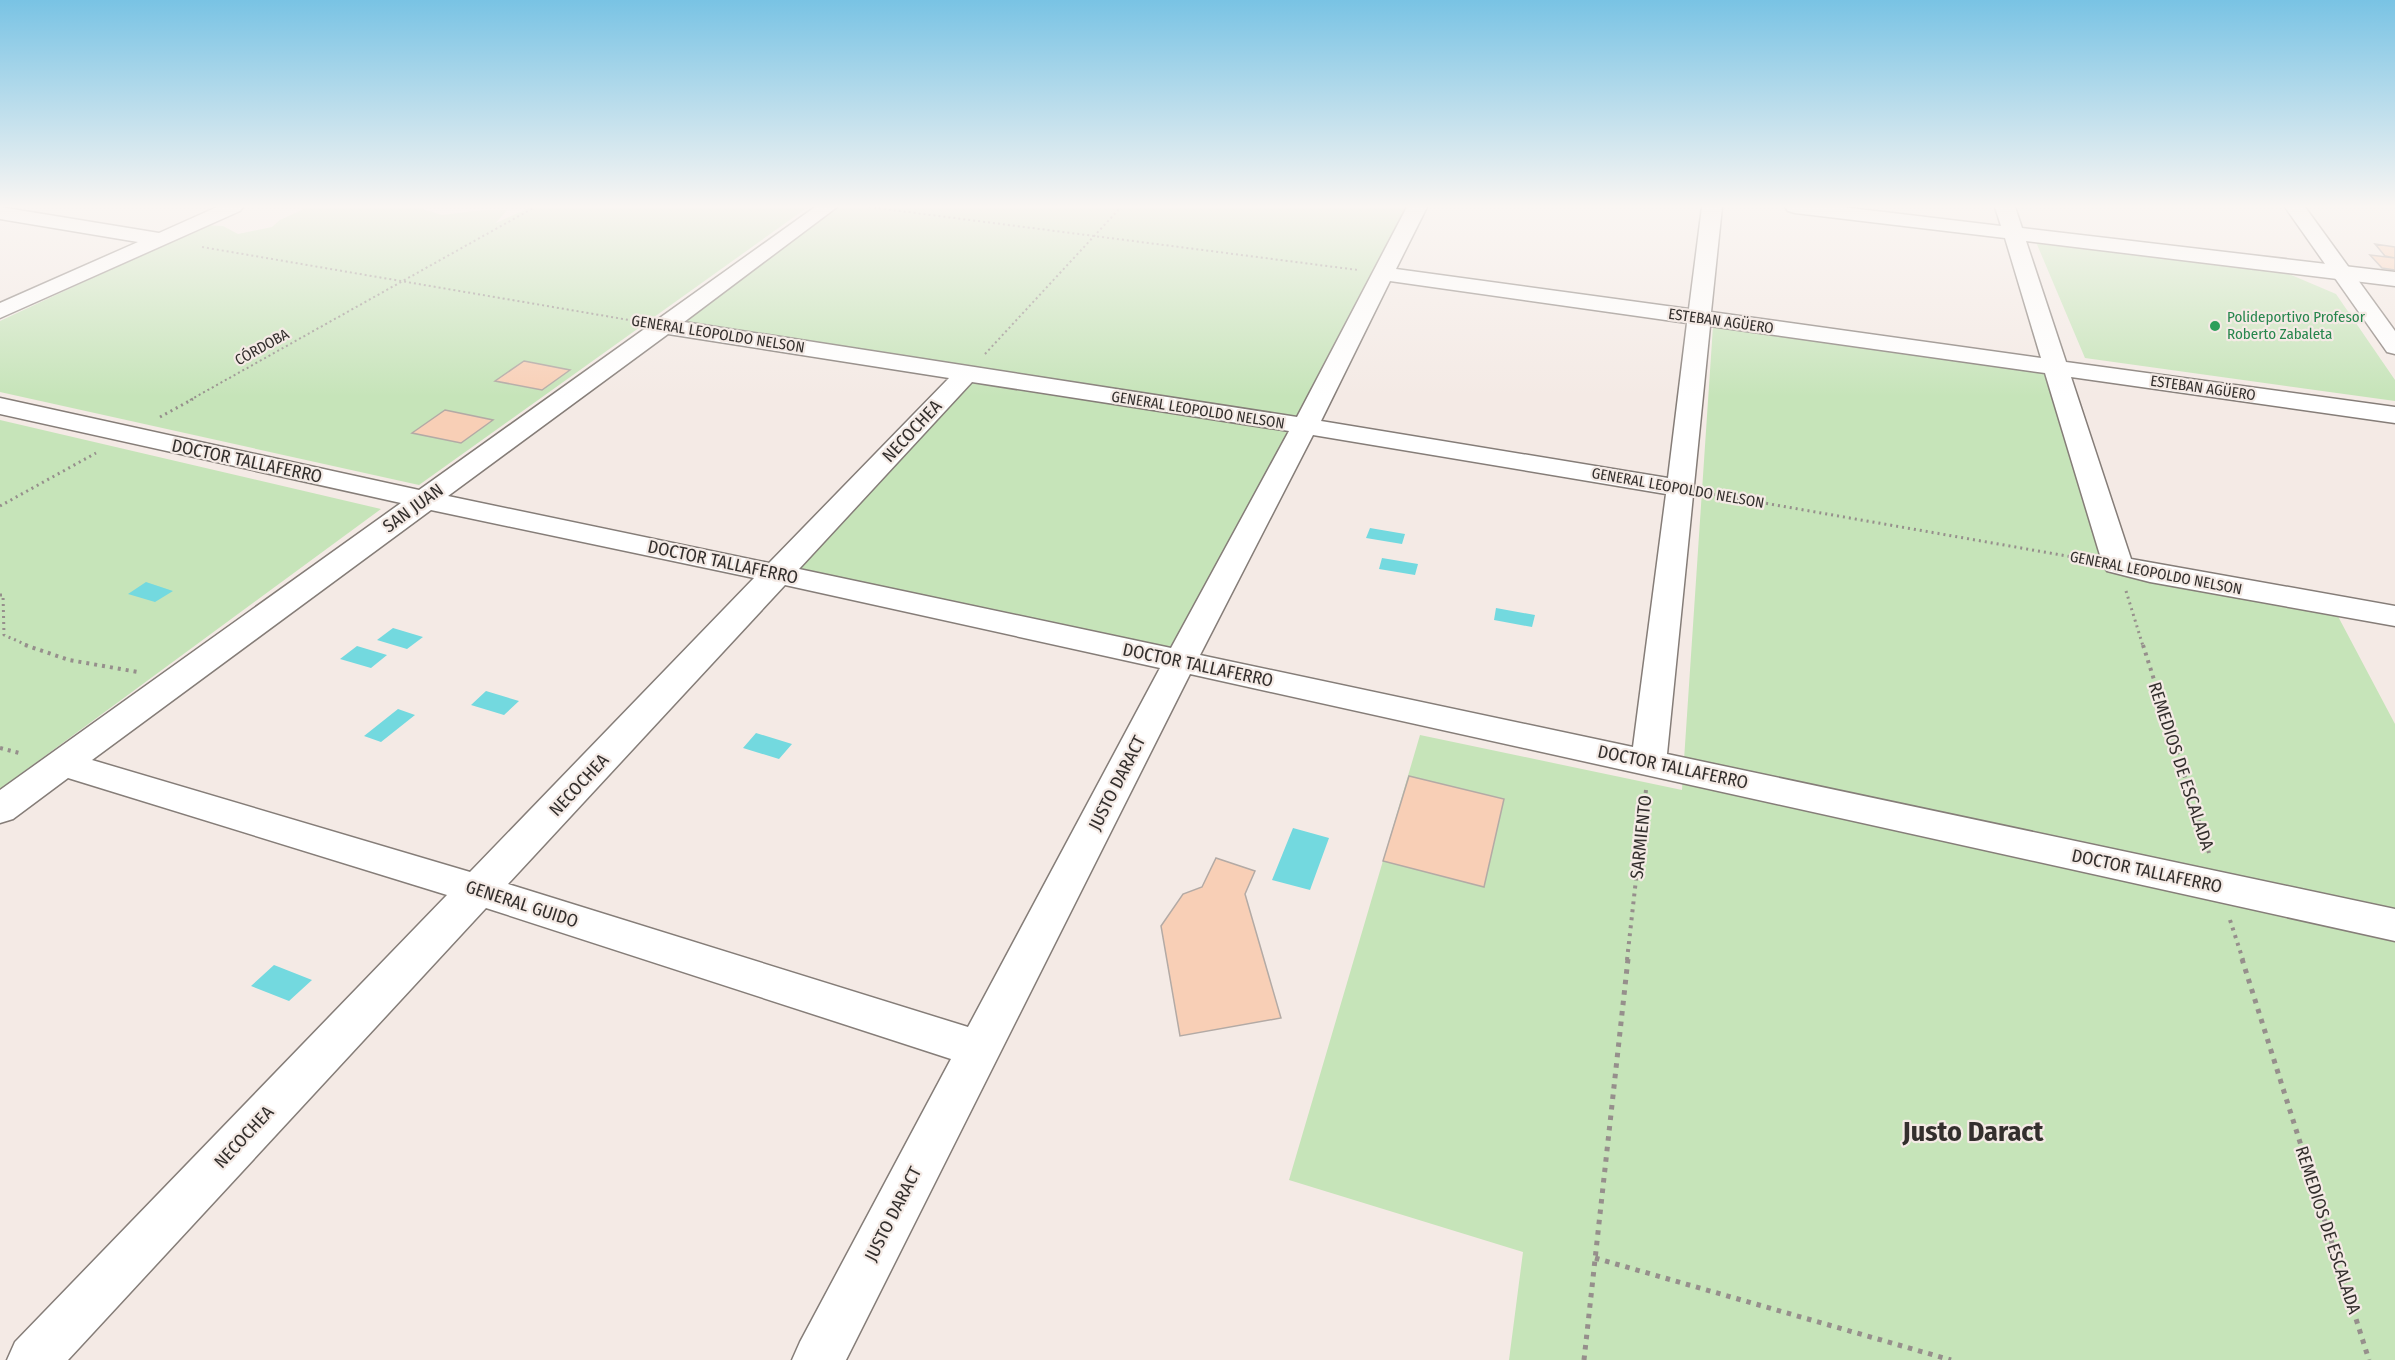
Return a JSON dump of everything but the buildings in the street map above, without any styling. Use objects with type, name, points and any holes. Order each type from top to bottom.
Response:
[{"type":"street","points":[[0,311],[90,270]]},
{"type":"street","name":"SAN JUAN","points":[[0,809],[740,270]]},
{"type":"street","points":[[1649,762],[1705,270]]},
{"type":"street","points":[[2026,270],[2118,565]]},
{"type":"street","points":[[2321,270],[2369,276],[2389,287]]},
{"type":"street","points":[[2339,270],[2395,347]]},
{"type":"street","points":[[2365,270],[2369,276]]},
{"type":"street","name":"ESTEBAN AGÜERO","points":[[1382,273],[2395,415]]},
{"type":"street","name":"JUSTO DARACT","points":[[818,1360],[1180,661],[1305,427],[1382,273]]},
{"type":"street","name":"GENERAL LEOPOLDO NELSON","points":[[664,326],[1680,488]]},
{"type":"street","name":"NECOCHEA","points":[[33,1360],[966,374]]},
{"type":"street","name":"DOCTOR TALLAFERRO","points":[[0,406],[424,500],[778,574],[2395,925]]},
{"type":"street","name":"GENERAL LEOPOLDO NELSON","points":[[2118,565],[2150,573],[2395,616]]},
{"type":"street","name":"GENERAL GUIDO","points":[[64,764],[479,890],[978,1049]]},
{"type":"path","name":"GENERAL LEOPOLDO NELSON","points":[[342,270],[664,326]]},
{"type":"path","name":"CÓRDOBA","points":[[0,506],[422,270]]},
{"type":"path","points":[[966,374],[1062,270]]},
{"type":"path","points":[[1362,270],[1382,273]]},
{"type":"path","name":"GENERAL LEOPOLDO NELSON","points":[[1680,488],[2118,565]]},
{"type":"path","name":"REMEDIOS DE ESCALADA","points":[[2118,565],[2369,1360]]},
{"type":"path","points":[[0,595],[3,595],[4,635],[27,647],[91,666],[180,678]]},
{"type":"path","name":"SARMIENTO","points":[[1584,1360],[1649,762]]},
{"type":"path","points":[[1595,1258],[1951,1360]]},
{"type":"green space","points":[[108,270],[719,270],[419,485],[0,392],[0,321]]},
{"type":"green space","points":[[740,270],[1384,270],[1180,661],[778,574],[966,374],[664,326]]},
{"type":"green space","name":"Polideportivo Profesor Roberto Zabaleta","points":[[2048,270],[2261,270],[2289,274],[2336,294],[2395,380],[2395,401],[2085,358]]},
{"type":"green space","points":[[1713,326],[2045,373],[2118,565],[2332,605],[2395,724],[2395,1360],[1509,1360],[1523,1252],[1289,1180],[1420,735],[1682,790]]},
{"type":"green space","points":[[0,420],[381,509],[0,789]]},
{"type":"water","points":[[1370,528],[1405,534],[1402,544],[1366,538]]},
{"type":"water","points":[[1382,558],[1418,564],[1415,575],[1379,569]]},
{"type":"water","points":[[146,582],[173,591],[155,602],[128,594]]},
{"type":"water","points":[[1496,608],[1535,615],[1532,627],[1494,620]]},
{"type":"water","points":[[393,628],[423,637],[407,649],[377,640]]},
{"type":"water","points":[[357,646],[387,655],[371,668],[340,659]]},
{"type":"water","points":[[486,691],[519,701],[504,715],[471,705]]},
{"type":"water","points":[[398,709],[415,715],[381,742],[364,736]]},
{"type":"water","points":[[756,733],[792,744],[779,759],[743,748]]},
{"type":"water","points":[[1293,828],[1329,838],[1310,890],[1272,880]]},
{"type":"water","points":[[274,965],[312,980],[289,1001],[251,986]]},
{"type":"place","name":"Polideportivo Profesor Roberto Zabaleta","points":[[2215,326]]},
{"type":"district","name":"Justo Daract","points":[[1973,1131]]}]
